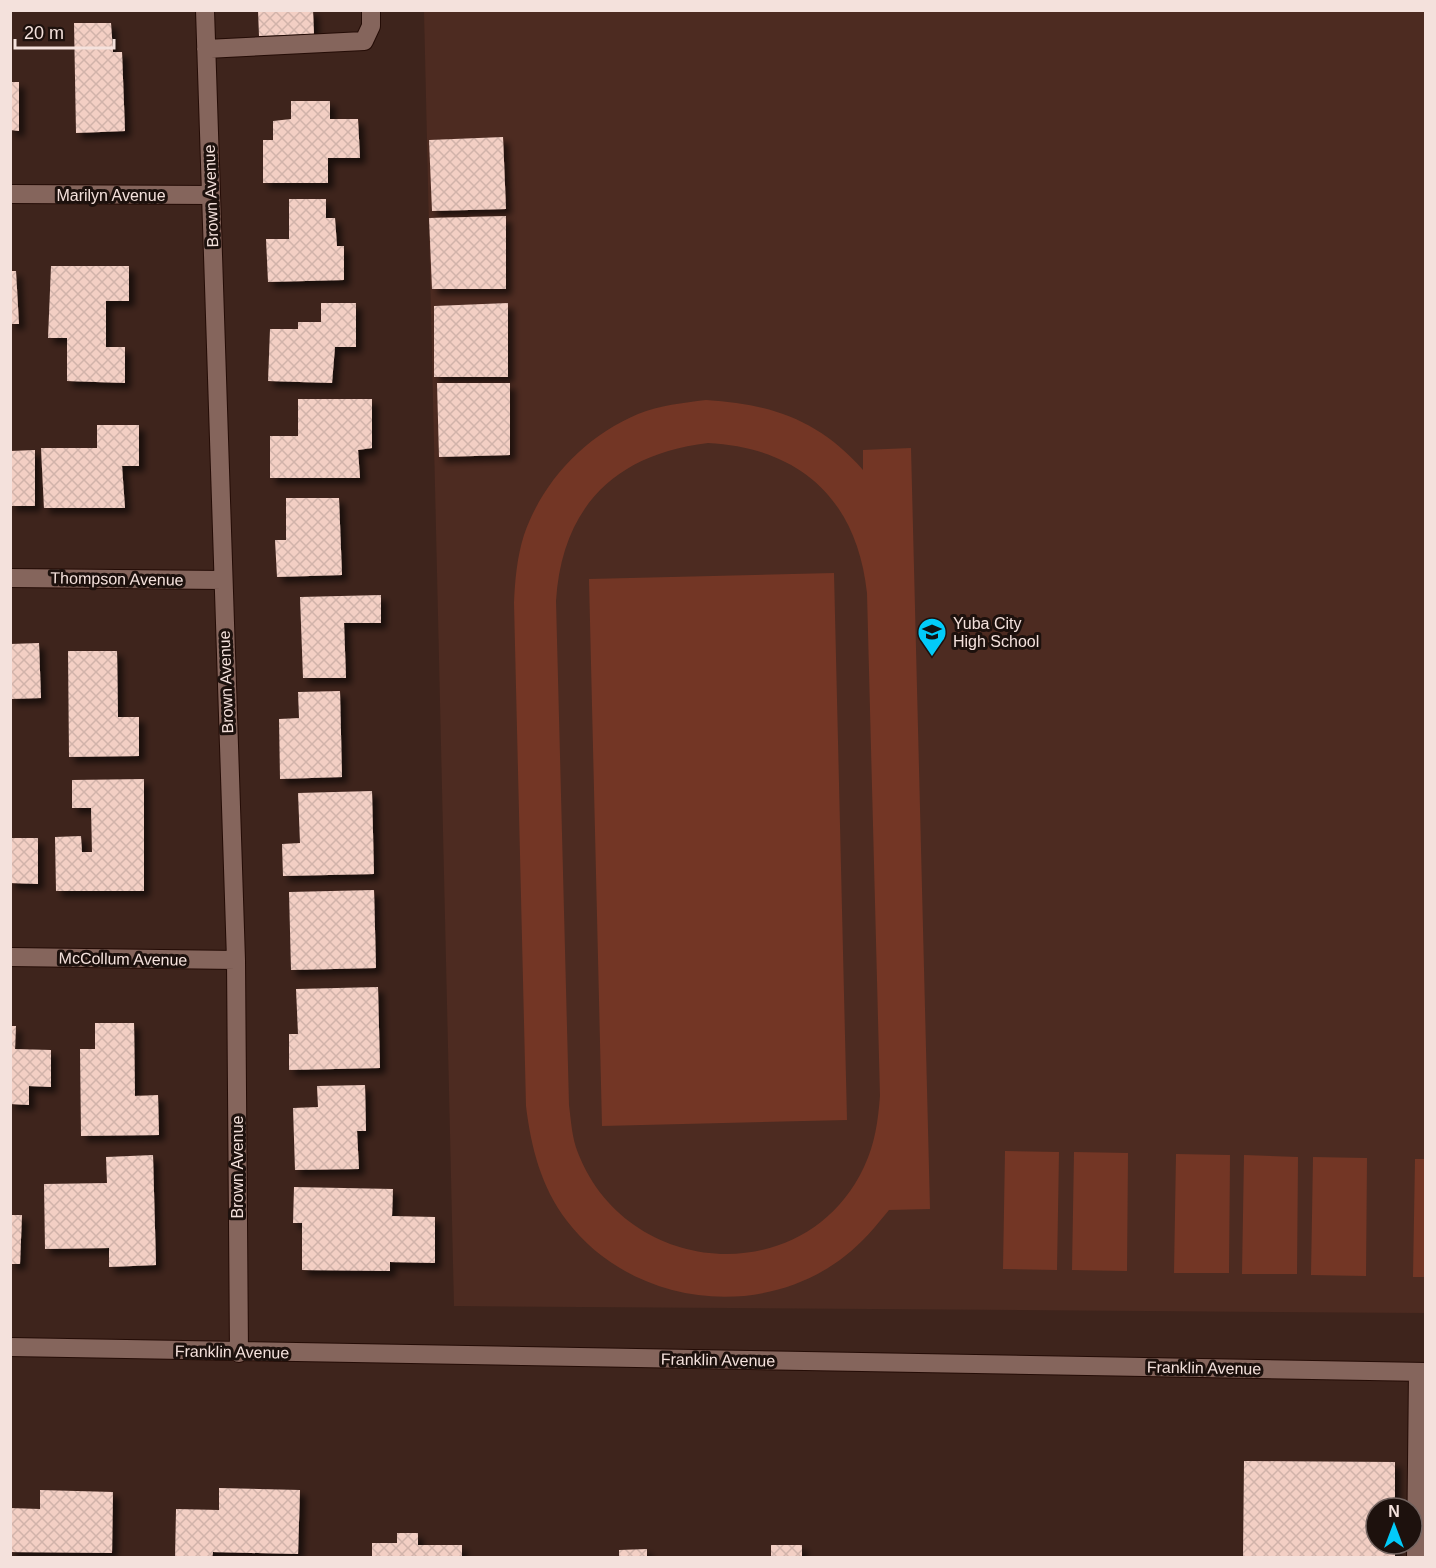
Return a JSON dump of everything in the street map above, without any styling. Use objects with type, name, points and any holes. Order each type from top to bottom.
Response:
[{"type":"street","name":"Brown Avenue","points":[[205,10],[236,960],[239,1353]]},
{"type":"street","points":[[206,48],[364,41],[371,26],[371,10]]},
{"type":"street","name":"Marilyn Avenue","points":[[10,194],[211,195]]},
{"type":"street","name":"Thompson Avenue","points":[[10,578],[223,580]]},
{"type":"street","name":"McCollum Avenue","points":[[10,957],[236,960]]},
{"type":"street","name":"Franklin Avenue","points":[[10,1347],[239,1353],[1422,1372]]},
{"type":"street","points":[[1416,1557],[1422,1372]]},
{"type":"shaded area","name":"Yuba City High School","points":[[424,11],[1425,11],[1425,1313],[454,1306]]},
{"type":"shaded area","points":[[706,400],[752,406],[792,418],[829,439],[863,470],[863,450],[911,448],[930,1209],[889,1210],[851,1251],[812,1277],[775,1290],[737,1296],[699,1295],[661,1287],[626,1272],[594,1250],[567,1221],[550,1194],[534,1151],[526,1106],[514,603],[517,569],[524,535],[532,515],[555,478],[584,447],[601,434],[646,411],[663,406]],"holes":[[[708,443],[741,447],[771,455],[797,468],[819,485],[837,506],[851,531],[861,560],[867,593],[880,1096],[875,1132],[868,1158],[837,1207],[802,1235],[761,1250],[718,1254],[675,1245],[635,1226],[602,1195],[578,1153],[574,1141],[569,1105],[556,601],[560,568],[569,538],[582,513],[599,491],[621,473],[646,459],[675,449]]]},
{"type":"shaded area","points":[[834,573],[847,1120],[602,1126],[589,579]]},
{"type":"shaded area","points":[[1005,1151],[1059,1152],[1057,1270],[1003,1269]]},
{"type":"shaded area","points":[[1074,1152],[1128,1153],[1127,1271],[1072,1270]]},
{"type":"shaded area","points":[[1176,1154],[1230,1155],[1229,1273],[1174,1273]]},
{"type":"shaded area","points":[[1244,1155],[1298,1157],[1297,1274],[1242,1274]]},
{"type":"shaded area","points":[[1313,1157],[1367,1158],[1366,1276],[1311,1275]]},
{"type":"shaded area","points":[[1415,1159],[1425,1159],[1425,1277],[1413,1277]]},
{"type":"building","points":[[258,10],[313,10],[314,34],[259,36]]},
{"type":"building","points":[[74,23],[111,23],[113,52],[122,52],[125,131],[76,133]]},
{"type":"building","points":[[10,82],[19,82],[19,131],[10,130]]},
{"type":"building","points":[[291,101],[330,101],[330,119],[358,119],[360,158],[328,158],[328,183],[263,183],[263,140],[273,140],[273,121],[291,119]]},
{"type":"building","points":[[503,137],[506,209],[432,211],[429,140]]},
{"type":"building","points":[[289,199],[326,199],[326,218],[335,218],[337,246],[344,246],[344,280],[268,282],[266,239],[289,239]]},
{"type":"building","points":[[506,216],[506,289],[432,289],[429,218]]},
{"type":"building","points":[[51,266],[129,266],[129,301],[106,301],[106,347],[125,347],[125,383],[67,381],[67,338],[48,338]]},
{"type":"building","points":[[10,271],[16,271],[19,324],[10,324]]},
{"type":"building","points":[[321,303],[356,303],[356,347],[335,347],[332,383],[268,381],[270,329],[298,329],[298,322],[321,322]]},
{"type":"building","points":[[508,303],[508,377],[434,377],[434,306]]},
{"type":"building","points":[[437,383],[510,383],[510,455],[439,457]]},
{"type":"building","points":[[298,399],[372,399],[372,448],[358,450],[360,478],[270,478],[270,436],[298,436]]},
{"type":"building","points":[[97,425],[139,425],[139,466],[122,466],[125,508],[44,508],[41,448],[97,448]]},
{"type":"building","points":[[35,450],[35,506],[10,506],[10,451]]},
{"type":"building","points":[[286,498],[339,498],[342,575],[277,577],[275,540],[286,540]]},
{"type":"building","points":[[381,595],[381,623],[344,623],[346,678],[303,678],[300,597]]},
{"type":"building","points":[[39,643],[41,698],[10,699],[10,644]]},
{"type":"building","points":[[68,651],[117,651],[118,717],[139,717],[139,756],[69,757]]},
{"type":"building","points":[[340,691],[342,777],[280,779],[279,719],[299,718],[298,692]]},
{"type":"building","points":[[144,779],[144,891],[56,891],[55,837],[81,836],[82,852],[92,852],[91,808],[72,808],[72,780]]},
{"type":"building","points":[[372,791],[374,874],[283,876],[282,844],[300,843],[298,793]]},
{"type":"building","points":[[10,838],[38,838],[38,884],[10,883]]},
{"type":"building","points":[[374,890],[376,968],[291,970],[289,892]]},
{"type":"building","points":[[378,987],[380,1068],[289,1070],[289,1034],[298,1034],[296,989]]},
{"type":"building","points":[[95,1023],[134,1023],[135,1096],[158,1095],[159,1135],[81,1136],[80,1049],[95,1049]]},
{"type":"building","points":[[10,1026],[16,1026],[15,1049],[51,1050],[51,1087],[29,1086],[29,1105],[10,1104]]},
{"type":"building","points":[[365,1085],[366,1131],[357,1131],[359,1169],[295,1170],[293,1108],[318,1107],[317,1086]]},
{"type":"building","points":[[153,1155],[156,1265],[109,1267],[109,1248],[45,1249],[44,1184],[107,1183],[106,1157]]},
{"type":"building","points":[[294,1187],[393,1189],[392,1216],[435,1217],[435,1263],[390,1262],[390,1271],[302,1270],[302,1223],[293,1223]]},
{"type":"building","points":[[10,1215],[22,1215],[20,1264],[10,1264]]},
{"type":"building","points":[[1244,1461],[1395,1462],[1395,1496],[1364,1496],[1364,1556],[1395,1556],[1395,1558],[1243,1558]]},
{"type":"building","points":[[219,1488],[300,1490],[298,1554],[213,1552],[212,1558],[175,1558],[176,1509],[219,1510]]},
{"type":"building","points":[[40,1490],[113,1492],[112,1553],[10,1552],[10,1508],[40,1509]]},
{"type":"building","points":[[397,1533],[418,1533],[418,1545],[462,1545],[462,1558],[372,1558],[372,1543],[397,1543]]},
{"type":"building","points":[[771,1545],[802,1545],[802,1558],[771,1558]]},
{"type":"building","points":[[647,1549],[647,1558],[619,1558],[619,1550]]},
{"type":"place","name":"Yuba City High School","points":[[932,658]]}]
